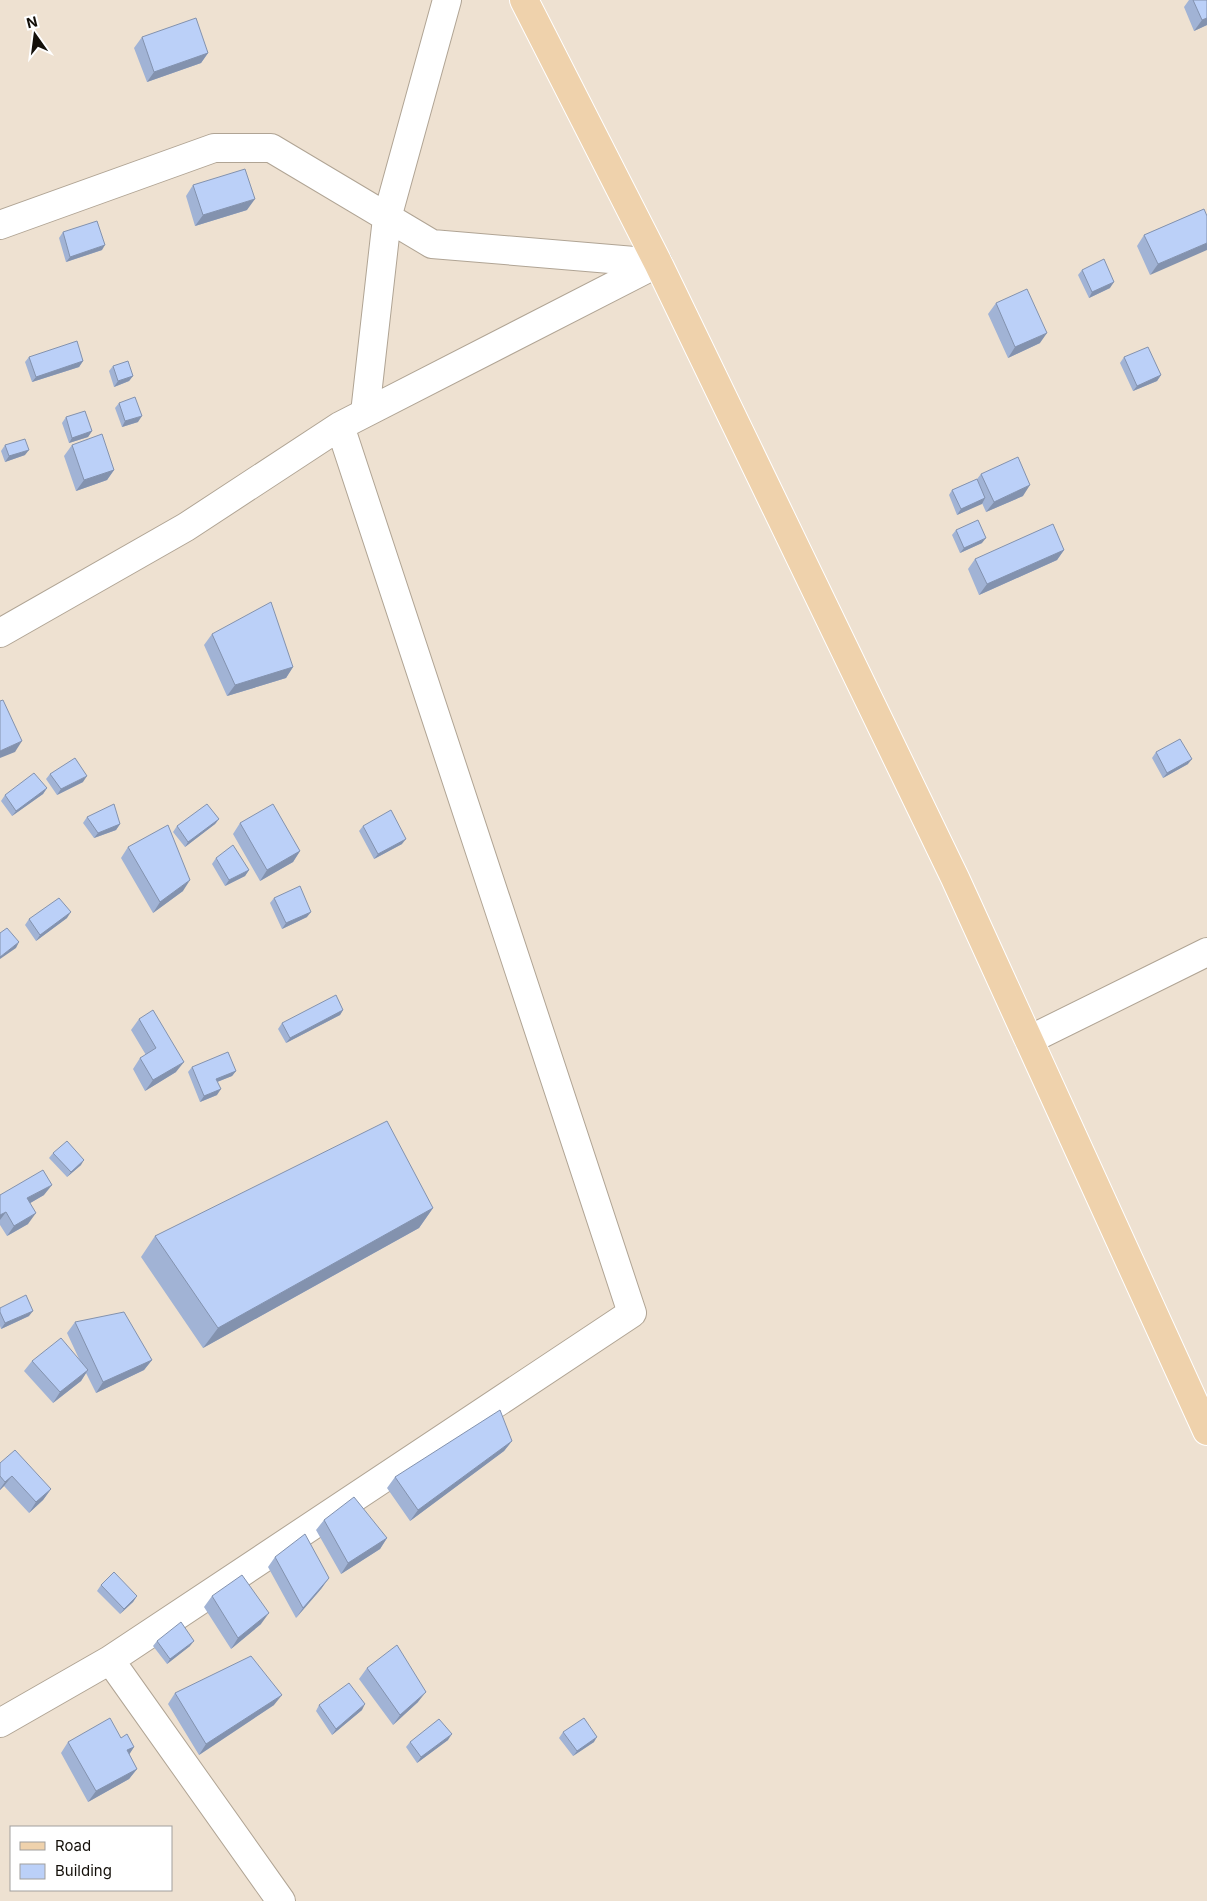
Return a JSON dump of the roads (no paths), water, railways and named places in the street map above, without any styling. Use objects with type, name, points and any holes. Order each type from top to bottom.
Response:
[{"type":"main road","points":[[524,0],[658,264],[955,878],[1207,1431]]},
{"type":"street","points":[[365,413],[387,218],[447,0]]},
{"type":"street","points":[[0,226],[214,148],[271,148],[432,244],[658,264]]},
{"type":"street","points":[[0,633],[186,527],[340,426],[658,264]]},
{"type":"street","points":[[0,1724],[110,1660],[632,1313],[340,426]]},
{"type":"street","points":[[1029,1040],[1207,952]]},
{"type":"street","points":[[110,1660],[281,1901]]}]
